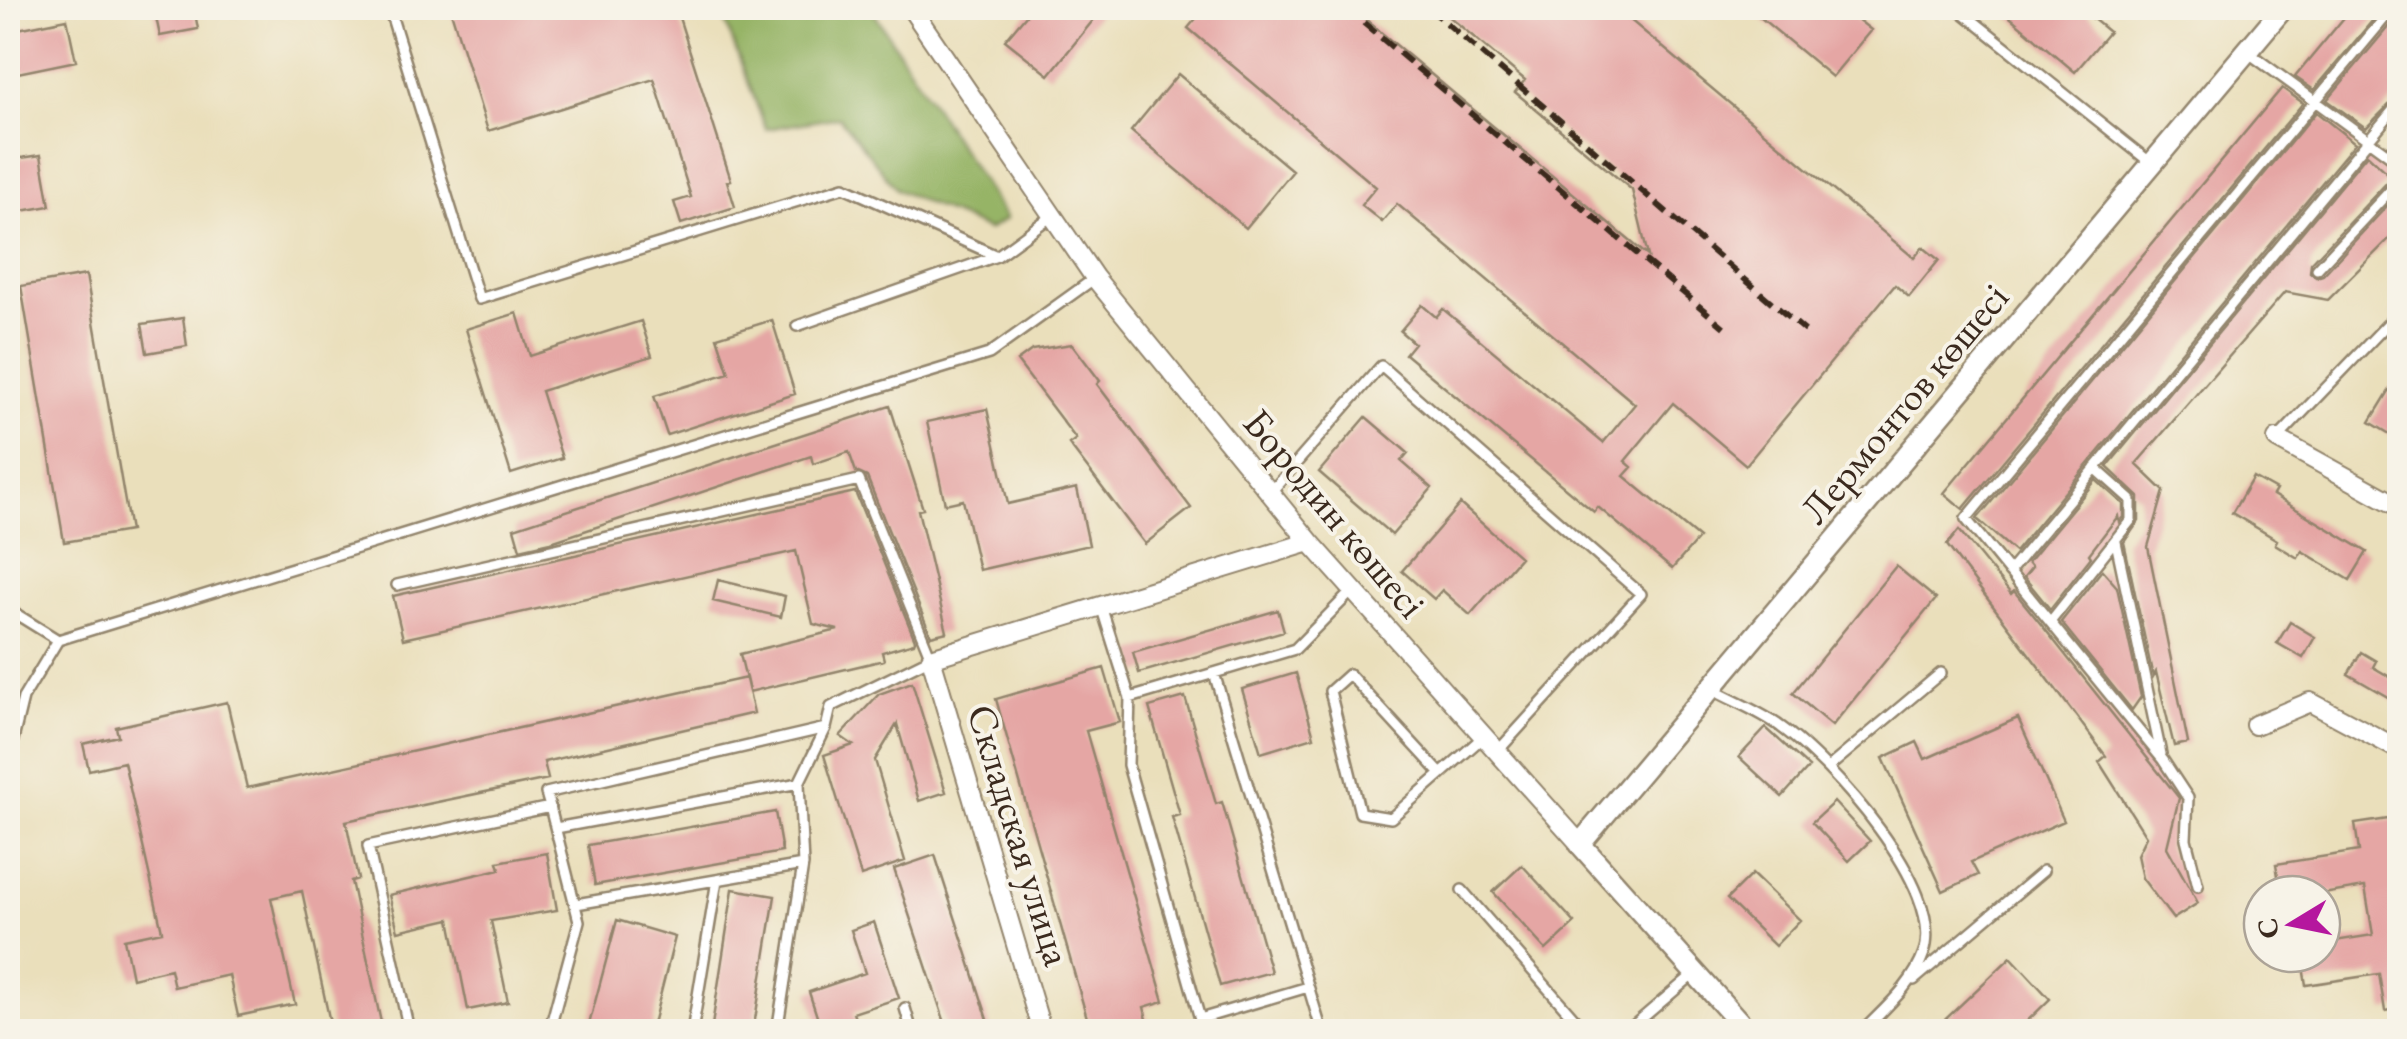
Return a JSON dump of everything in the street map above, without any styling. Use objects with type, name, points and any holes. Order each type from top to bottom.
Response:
[{"type":"street","name":"Бородин көшесі","points":[[912,8],[1095,278],[1310,542],[1748,1032]]},
{"type":"street","name":"Лермонтов көшесі","points":[[1580,844],[2283,8]]},
{"type":"street","points":[[2276,438],[2400,506]]},
{"type":"street","points":[[931,658],[1310,542]]},
{"type":"street","name":"Складская улица","points":[[931,658],[1042,1032]]},
{"type":"street","points":[[2255,726],[2310,702],[2400,750]]},
{"type":"lane","points":[[389,8],[479,299],[844,186],[997,256]]},
{"type":"lane","points":[[1957,8],[2151,163]]},
{"type":"lane","points":[[2198,886],[2186,839],[2188,798],[2163,760],[1966,519],[2394,8]]},
{"type":"lane","points":[[2246,51],[2400,163]]},
{"type":"lane","points":[[2008,572],[2400,102]]},
{"type":"lane","points":[[2317,270],[2400,180]]},
{"type":"lane","points":[[797,326],[997,256],[1053,216]]},
{"type":"lane","points":[[8,760],[22,698],[58,640],[989,354],[1095,278]]},
{"type":"lane","points":[[2276,438],[2400,311]]},
{"type":"lane","points":[[1270,493],[1381,366],[1641,594],[1497,752]]},
{"type":"lane","points":[[2050,622],[2131,520],[2131,500],[2095,468]]},
{"type":"lane","points":[[397,585],[860,480],[931,658],[831,707],[826,728],[799,783],[804,865],[777,1032]]},
{"type":"lane","points":[[2116,542],[2163,760]]},
{"type":"lane","points":[[1130,698],[1295,649],[1352,591]]},
{"type":"lane","points":[[1100,606],[1130,698],[1128,765],[1200,1018],[1308,988]]},
{"type":"lane","points":[[8,608],[58,640]]},
{"type":"lane","points":[[1829,766],[1941,672]]},
{"type":"lane","points":[[1214,673],[1322,1032]]},
{"type":"lane","points":[[1441,774],[1349,674],[1330,691],[1360,813],[1391,818],[1484,737]]},
{"type":"lane","points":[[1710,688],[1777,723],[1829,766],[1893,848],[1925,914],[1924,952],[1908,984]]},
{"type":"lane","points":[[549,1032],[579,920],[546,793],[826,728]]},
{"type":"lane","points":[[556,828],[799,783]]},
{"type":"lane","points":[[408,1026],[368,846],[550,807]]},
{"type":"lane","points":[[576,904],[804,865]]},
{"type":"lane","points":[[1862,1032],[1908,984],[2043,870]]},
{"type":"lane","points":[[692,1032],[717,880]]},
{"type":"lane","points":[[1462,890],[1586,1032]]},
{"type":"lane","points":[[1626,1032],[1695,972]]},
{"type":"lane","points":[[905,1008],[912,1032]]},
{"type":"green space","points":[[720,8],[871,8],[1006,219],[988,230],[897,190],[839,117],[766,129]]},
{"type":"building","points":[[154,8],[194,8],[198,29],[160,36]]},
{"type":"building","points":[[450,8],[676,8],[731,180],[727,181],[735,207],[681,224],[674,202],[691,197],[654,79],[488,131]]},
{"type":"building","points":[[1032,8],[1103,8],[1049,75],[1005,40]]},
{"type":"building","points":[[1205,8],[1352,8],[1648,256],[1632,190],[1515,92],[1525,80],[1439,8],[1616,8],[1914,258],[1923,247],[1939,260],[1909,297],[1895,285],[1746,465],[1673,403],[1625,461],[1632,467],[1624,476],[1699,538],[1672,569],[1598,507],[1594,512],[1405,354],[1414,343],[1400,331],[1422,305],[1436,317],[1443,309],[1603,443],[1635,404],[1397,204],[1382,222],[1361,205],[1376,187],[1188,28]]},
{"type":"building","points":[[1749,8],[1843,8],[1871,30],[1832,77]]},
{"type":"building","points":[[1999,8],[2080,8],[2109,32],[2075,72]]},
{"type":"building","points":[[2352,8],[2383,8],[2314,90],[2295,77]]},
{"type":"building","points":[[2400,13],[2400,94],[2366,128],[2327,100]]},
{"type":"building","points":[[67,19],[76,61],[8,75],[8,31]]},
{"type":"building","points":[[1178,74],[1293,171],[1246,228],[1131,131]]},
{"type":"building","points":[[2282,88],[2303,103],[1963,509],[1944,493]]},
{"type":"building","points":[[2316,112],[2355,143],[2015,552],[1977,519]]},
{"type":"building","points":[[2367,154],[2392,177],[2311,263],[2310,272],[2316,277],[2323,275],[2400,192],[2400,228],[2328,300],[2285,292],[2136,464],[2164,491],[2148,547],[2188,743],[2174,746],[2156,672],[2153,677],[2124,542],[2139,521],[2139,497],[2107,467]]},
{"type":"building","points":[[41,155],[50,206],[16,212],[8,160]]},
{"type":"building","points":[[86,275],[130,531],[64,542],[21,286]]},
{"type":"building","points":[[517,313],[530,356],[641,321],[652,356],[541,391],[562,458],[511,474],[466,329]]},
{"type":"building","points":[[183,318],[187,346],[147,353],[142,324]]},
{"type":"building","points":[[772,320],[795,394],[667,435],[654,396],[729,373],[717,337]]},
{"type":"building","points":[[1072,344],[1100,381],[1097,384],[1191,508],[1145,544],[1069,444],[1076,439],[1017,361],[1032,350]]},
{"type":"building","points":[[2400,373],[2400,440],[2370,422]]},
{"type":"building","points":[[890,406],[923,509],[918,510],[947,632],[931,636],[867,477],[856,472],[849,452],[813,464],[811,456],[520,549],[514,528]]},
{"type":"building","points":[[987,409],[1008,504],[1077,488],[1089,545],[979,570],[963,500],[945,504],[927,422]]},
{"type":"building","points":[[1366,417],[1408,453],[1401,461],[1432,488],[1392,535],[1319,472]]},
{"type":"building","points":[[2253,477],[2276,490],[2273,495],[2367,552],[2350,580],[2302,551],[2298,558],[2275,544],[2277,540],[2232,513]]},
{"type":"building","points":[[2096,480],[2123,504],[2123,517],[2119,522],[2118,516],[2050,609],[2024,577],[2032,567],[2028,562]]},
{"type":"building","points":[[855,492],[915,640],[882,652],[884,660],[749,692],[740,654],[838,630],[813,624],[796,551],[403,639],[393,596]]},
{"type":"building","points":[[1460,504],[1520,557],[1470,615],[1442,590],[1434,599],[1402,571]]},
{"type":"building","points":[[1959,530],[2011,594],[2014,591],[2179,798],[2167,847],[2198,903],[2173,919],[2142,878],[2137,855],[2146,836],[2099,762],[2106,756],[1947,545]]},
{"type":"building","points":[[1896,566],[1936,599],[1832,726],[1793,693]]},
{"type":"building","points":[[2102,570],[2117,587],[2141,697],[2132,710],[2061,622]]},
{"type":"building","points":[[718,580],[785,596],[781,617],[713,601]]},
{"type":"building","points":[[1278,610],[1284,631],[1139,673],[1133,652]]},
{"type":"building","points":[[2290,622],[2315,637],[2303,658],[2277,643]]},
{"type":"building","points":[[2361,652],[2376,661],[2373,667],[2400,683],[2400,704],[2348,674]]},
{"type":"building","points":[[1104,668],[1120,722],[1086,731],[1164,1001],[1144,1007],[1150,1032],[1091,1032],[996,699]]},
{"type":"building","points":[[1296,673],[1314,737],[1261,753],[1242,689]]},
{"type":"building","points":[[746,678],[754,713],[544,762],[548,779],[346,821],[358,879],[351,881],[383,1032],[332,1032],[302,891],[271,898],[295,1004],[238,1016],[229,975],[174,987],[170,969],[132,978],[124,939],[162,931],[124,762],[89,770],[83,744],[118,736],[116,727],[227,702],[247,788]]},
{"type":"building","points":[[912,682],[946,792],[919,801],[897,724],[875,760],[905,861],[861,876],[824,755],[853,745],[840,736],[879,694]]},
{"type":"building","points":[[1185,697],[1216,804],[1222,802],[1271,972],[1220,986],[1172,817],[1180,815],[1149,707]]},
{"type":"building","points":[[2018,718],[2064,821],[1971,862],[1978,875],[1943,891],[1883,758],[1917,742],[1925,759]]},
{"type":"building","points":[[1766,728],[1809,767],[1782,797],[1739,757]]},
{"type":"building","points":[[1834,802],[1870,841],[1849,861],[1812,822]]},
{"type":"building","points":[[775,812],[782,852],[595,885],[588,845]]},
{"type":"building","points":[[2395,818],[2400,847],[2400,1008],[2385,1011],[2379,974],[2306,985],[2304,974],[2342,974],[2342,940],[2373,935],[2365,887],[2342,891],[2342,874],[2278,874],[2276,864],[2359,851],[2355,824]]},
{"type":"building","points":[[547,853],[557,910],[491,921],[508,1002],[468,1010],[450,919],[398,931],[389,895],[500,869],[498,862]]},
{"type":"building","points":[[935,855],[992,1032],[948,1032],[894,869]]},
{"type":"building","points":[[1522,865],[1575,923],[1546,950],[1493,892]]},
{"type":"building","points":[[1752,874],[1800,920],[1775,946],[1727,899]]},
{"type":"building","points":[[733,889],[775,896],[753,1032],[711,1032]]},
{"type":"building","points":[[617,920],[675,937],[651,1032],[587,1032]]},
{"type":"building","points":[[874,922],[899,998],[853,1013],[860,1032],[822,1032],[809,992],[865,973],[851,930]]},
{"type":"building","points":[[2011,957],[2050,999],[2016,1032],[1932,1032]]},
{"type":"railway","points":[[1346,8],[1724,327]]},
{"type":"railway","points":[[1429,8],[1805,331]]}]
